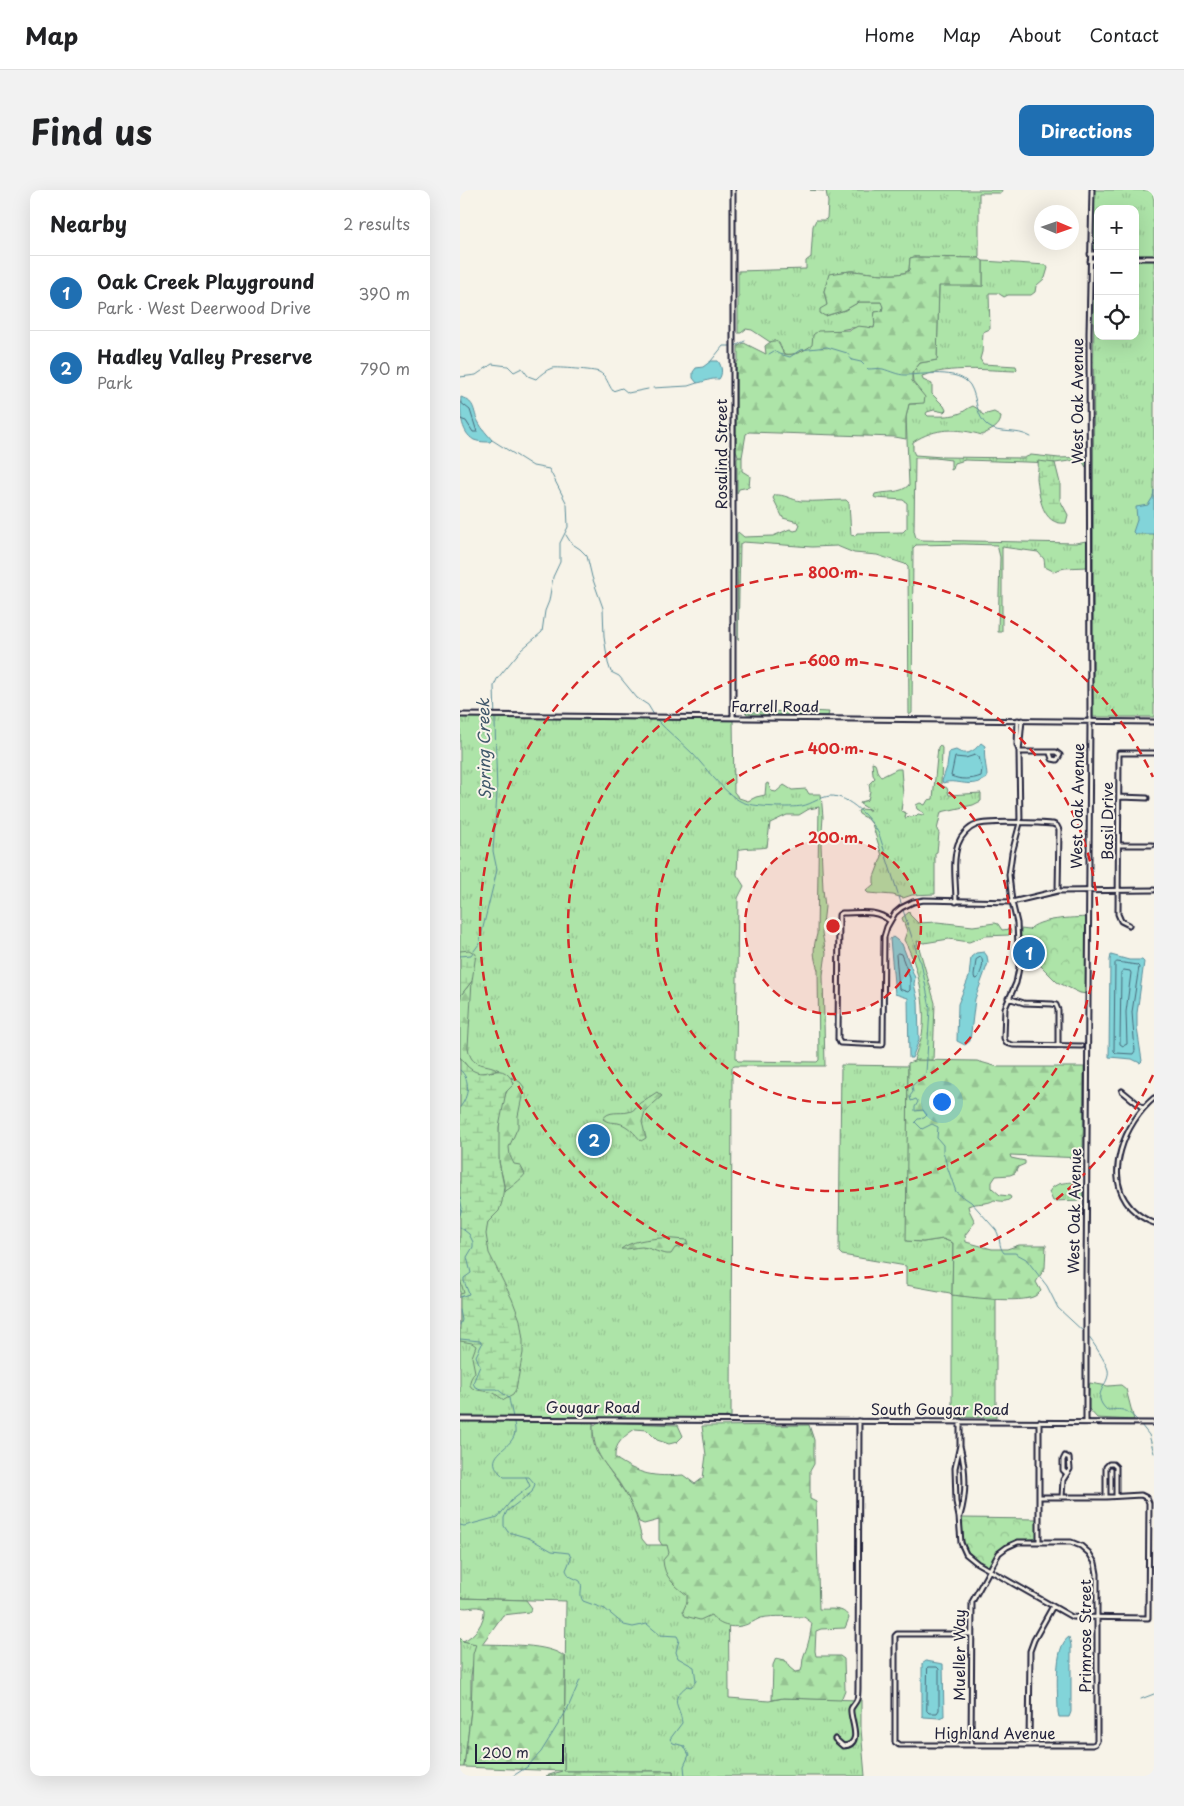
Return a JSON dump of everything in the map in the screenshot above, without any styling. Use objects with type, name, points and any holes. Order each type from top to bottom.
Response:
[{"type":"street","name":"Rosalind Street","points":[[733,190],[733,718]]},
{"type":"street","name":"West Oak Avenue","points":[[1086,1422],[1089,1051],[1090,254],[1092,190]]},
{"type":"street","points":[[1139,258],[1154,258]]},
{"type":"street","points":[[1090,261],[1094,260]]},
{"type":"street","name":"Farrell Road","points":[[460,715],[1154,722]]},
{"type":"street","points":[[1020,720],[1017,745],[1019,752],[1020,823],[1010,869],[1012,902],[1017,923],[1019,968],[1016,983],[1008,998],[1004,1014],[1004,1038],[1006,1043],[1013,1045],[1082,1046],[1089,1051]]},
{"type":"street","points":[[1019,752],[1050,752]]},
{"type":"street","name":"Basil Drive","points":[[1130,925],[1121,921],[1118,914],[1119,753],[1154,753]]},
{"type":"street","points":[[1120,797],[1147,798]]},
{"type":"street","points":[[956,902],[956,855],[958,843],[964,834],[977,825],[1020,823],[1053,824],[1057,826],[1059,830],[1058,891]]},
{"type":"street","points":[[1119,845],[1152,845]]},
{"type":"street","points":[[890,921],[881,915],[868,912],[842,913],[839,915],[838,1040],[840,1043],[882,1045],[883,1043],[884,937],[890,921],[902,907],[924,900],[1012,902],[1058,891],[1154,890]]},
{"type":"street","points":[[1008,998],[1024,1003],[1056,1005],[1058,1010],[1058,1045]]},
{"type":"street","points":[[1082,1046],[1089,1040]]},
{"type":"street","points":[[1122,1091],[1142,1108]]},
{"type":"street","points":[[1154,1098],[1142,1108],[1133,1122],[1120,1154],[1117,1178],[1127,1204],[1138,1215],[1154,1223]]},
{"type":"street","name":"Gougar Road","points":[[460,1419],[727,1421]]},
{"type":"street","name":"South Gougar Road","points":[[727,1421],[1154,1423]]},
{"type":"street","points":[[835,1739],[843,1746],[846,1746],[853,1741],[855,1733],[851,1708],[857,1699],[858,1687],[859,1421]]},
{"type":"street","points":[[960,1421],[960,1445],[955,1468],[956,1502],[960,1536],[964,1549],[972,1559],[1076,1618],[1148,1618],[1149,1503],[1147,1498],[1141,1495],[1106,1498],[1038,1497]]},
{"type":"street","points":[[1039,1422],[1039,1541]]},
{"type":"street","points":[[959,1517],[965,1494],[964,1462],[960,1445]]},
{"type":"street","points":[[1062,1497],[1062,1484],[1070,1469],[1069,1458],[1065,1456],[1062,1460],[1062,1470],[1066,1474]]},
{"type":"street","points":[[1106,1498],[1106,1467],[1109,1464],[1114,1464],[1116,1467],[1116,1496]]},
{"type":"street","name":"Primrose Street","points":[[989,1570],[999,1553],[1018,1542],[1071,1542],[1081,1546],[1089,1553],[1097,1568],[1097,1742],[1095,1744]]},
{"type":"street","name":"Mueller Way","points":[[971,1745],[972,1602],[989,1570]]},
{"type":"street","points":[[1029,1745],[1031,1646],[1053,1606]]},
{"type":"street","name":"Highland Avenue","points":[[971,1634],[896,1635],[896,1744],[1095,1744]]},
{"type":"green space","points":[[810,190],[1002,190],[1001,193],[979,193],[979,258],[914,257],[910,258],[909,270],[904,273],[890,274],[850,271],[830,274],[824,291],[827,305],[820,313],[826,316],[845,310],[859,302],[882,302],[882,312],[875,312],[874,328],[857,327],[836,331],[813,340],[813,345],[803,351],[796,354],[784,354],[779,343],[775,341],[770,342],[752,330],[746,329],[738,333],[738,271],[806,269],[806,261],[811,257],[813,226],[816,220],[825,220],[827,218],[828,202],[826,191]]},
{"type":"green space","points":[[1094,190],[1154,190],[1154,717],[1093,717]]},
{"type":"green space","points":[[910,258],[979,258],[983,261],[983,286],[939,286],[937,360],[920,363],[912,373],[912,381],[925,397],[924,403],[909,404],[906,417],[906,439],[895,437],[749,432],[746,434],[742,457],[738,457],[736,450],[736,365],[738,361],[738,346],[744,343],[766,354],[765,346],[775,341],[779,344],[784,354],[796,354],[812,345],[813,335],[818,331],[850,330],[858,326],[874,328],[875,312],[882,311],[881,302],[859,302],[845,310],[825,316],[820,313],[820,309],[827,305],[824,291],[829,274],[850,271],[881,274],[904,273],[909,270]]},
{"type":"green space","points":[[983,261],[1046,265],[1048,268],[1045,278],[1036,286],[1035,292],[1031,295],[1008,295],[1004,297],[998,293],[989,293],[990,329],[983,332],[980,359],[983,364],[1016,366],[1017,369],[1015,371],[956,370],[922,376],[923,380],[932,384],[932,394],[946,410],[944,412],[934,410],[926,414],[928,416],[954,415],[962,413],[973,406],[983,415],[994,412],[1001,416],[1001,420],[995,428],[982,435],[947,430],[922,437],[913,442],[915,455],[1024,458],[1031,455],[1059,458],[1087,457],[1087,469],[1083,462],[1077,460],[1055,463],[965,460],[955,463],[951,470],[951,460],[915,458],[914,531],[916,538],[921,540],[1076,543],[1086,541],[1088,544],[1087,567],[1065,568],[1053,571],[1045,567],[1044,559],[1038,552],[1002,547],[1002,632],[998,632],[1000,557],[997,545],[916,545],[913,548],[912,713],[909,715],[908,567],[905,564],[877,555],[854,553],[837,546],[812,547],[743,542],[740,544],[738,640],[737,534],[738,532],[744,537],[773,536],[790,529],[798,530],[800,525],[798,522],[783,518],[773,498],[775,495],[782,495],[801,501],[846,500],[849,503],[851,535],[855,536],[857,533],[903,532],[907,528],[907,503],[903,500],[874,497],[875,494],[897,491],[909,485],[906,417],[909,404],[916,404],[912,373],[920,363],[937,360],[939,285],[983,286]]},
{"type":"green space","points":[[742,457],[742,471],[750,476],[749,487],[739,489],[737,493],[737,459]]},
{"type":"green space","points":[[1038,461],[1055,463],[1060,483],[1060,500],[1068,515],[1066,523],[1058,523],[1052,520],[1043,508],[1037,478]]},
{"type":"green space","points":[[745,712],[829,712],[828,716],[747,714]]},
{"type":"green space","points":[[460,716],[733,719],[734,792],[739,798],[748,801],[765,795],[766,784],[768,783],[771,791],[776,792],[784,785],[792,790],[806,789],[809,794],[821,794],[823,817],[821,845],[825,907],[822,933],[826,953],[823,975],[825,1066],[732,1067],[731,1417],[726,1416],[726,1419],[460,1417]],"holes":[[[819,807],[817,934],[814,952],[818,970],[819,1060],[817,1062],[738,1061],[736,1059],[738,898],[744,886],[737,875],[738,850],[767,847],[770,823],[787,815],[799,815],[809,809]]]},
{"type":"green space","points":[[940,745],[942,748],[941,785],[947,788],[949,795],[981,793],[981,801],[973,805],[941,812],[937,830],[939,833],[937,852],[935,853],[935,894],[912,895],[903,898],[893,895],[868,893],[866,891],[874,884],[874,877],[882,856],[872,824],[868,819],[859,814],[858,811],[861,809],[870,810],[860,804],[868,800],[869,784],[875,778],[872,762],[875,763],[881,777],[901,769],[903,795],[901,811],[906,813],[905,818],[918,814],[923,815],[924,813],[917,809],[916,805],[920,803],[925,805],[928,800],[933,799],[938,747]]},
{"type":"green space","points":[[909,912],[918,923],[937,922],[973,926],[995,923],[1002,930],[1010,929],[1011,932],[1009,935],[985,936],[969,942],[949,939],[924,943],[917,941],[935,1003],[933,1060],[914,1061],[922,1035],[923,1012],[917,973],[904,940],[907,931],[902,918]]},
{"type":"green space","points":[[1088,917],[1087,994],[1080,993],[1057,982],[1034,959],[1024,959],[1024,946],[1021,945],[1021,929],[1029,930],[1040,923],[1048,921]]},
{"type":"green space","points":[[469,950],[476,954],[472,981],[461,995],[460,1002],[460,951]]},
{"type":"green space","points":[[472,981],[468,1047],[470,1054],[475,1062],[499,1070],[478,1074],[470,1070],[460,1057],[461,995]]},
{"type":"green space","points":[[460,1057],[468,1067],[476,1072],[502,1071],[508,1075],[514,1084],[506,1092],[499,1127],[499,1162],[504,1186],[502,1202],[499,1211],[488,1222],[486,1234],[489,1253],[512,1299],[520,1320],[523,1340],[523,1353],[516,1389],[513,1395],[504,1400],[494,1393],[471,1387],[471,1379],[475,1372],[472,1357],[476,1346],[472,1343],[460,1341],[460,1294],[464,1293],[460,1279]]},
{"type":"green space","points":[[917,1060],[977,1061],[998,1067],[1084,1067],[1083,1158],[1010,1155],[1011,1158],[1025,1161],[1025,1164],[1018,1167],[1015,1173],[996,1176],[992,1182],[992,1188],[1000,1195],[1010,1196],[1011,1198],[1005,1201],[994,1200],[968,1206],[975,1222],[965,1235],[966,1242],[992,1249],[1007,1249],[1019,1245],[1046,1245],[1045,1268],[1036,1282],[1041,1291],[1035,1296],[1019,1300],[1007,1300],[952,1295],[953,1243],[943,1239],[923,1242],[906,1241],[908,1063]]},
{"type":"green space","points":[[841,1065],[908,1066],[907,1241],[923,1242],[943,1239],[953,1243],[952,1295],[950,1293],[906,1285],[906,1266],[842,1255],[839,1252]]},
{"type":"green space","points":[[511,1077],[520,1082],[524,1087],[518,1116],[518,1127],[509,1147],[510,1156],[514,1164],[520,1165],[525,1174],[504,1192],[499,1160],[498,1136],[504,1100],[507,1091],[514,1084]]},
{"type":"green space","points":[[657,1092],[662,1096],[645,1111],[642,1122],[646,1138],[641,1141],[625,1126],[603,1119],[611,1113],[632,1111],[640,1103]]},
{"type":"green space","points":[[1072,1182],[1079,1183],[1082,1187],[1083,1200],[1053,1201],[1049,1192],[1053,1187]]},
{"type":"green space","points":[[661,1238],[686,1240],[688,1244],[675,1248],[671,1254],[642,1247],[621,1249],[635,1242]]},
{"type":"green space","points":[[952,1295],[996,1299],[996,1418],[952,1417]]},
{"type":"green space","points":[[1090,1383],[1108,1386],[1121,1385],[1126,1389],[1134,1420],[1097,1418],[1088,1408]]},
{"type":"green space","points":[[460,1420],[593,1421],[593,1440],[596,1451],[633,1504],[642,1539],[647,1545],[728,1545],[729,1698],[769,1701],[783,1698],[861,1700],[861,1729],[865,1776],[673,1776],[673,1771],[564,1771],[566,1601],[460,1598]]},
{"type":"green space","points":[[601,1422],[678,1425],[683,1436],[677,1442],[669,1444],[657,1440],[647,1430],[635,1429],[620,1441],[616,1449],[615,1458],[647,1474],[663,1476],[683,1475],[695,1484],[703,1478],[706,1455],[702,1426],[809,1425],[814,1440],[814,1464],[810,1471],[810,1499],[816,1502],[819,1609],[840,1610],[847,1614],[849,1618],[845,1628],[816,1631],[815,1651],[816,1656],[840,1656],[844,1659],[845,1690],[841,1700],[783,1698],[772,1700],[773,1665],[776,1658],[785,1660],[795,1672],[801,1671],[812,1623],[804,1617],[766,1617],[734,1627],[723,1625],[711,1615],[700,1620],[685,1616],[683,1611],[687,1602],[687,1595],[674,1584],[665,1571],[663,1560],[669,1553],[667,1545],[662,1545],[659,1540],[659,1520],[644,1524],[639,1522],[626,1495],[601,1459],[595,1445],[593,1426]]},
{"type":"green space","points":[[962,1518],[1037,1519],[1037,1538],[1014,1541],[1005,1545],[989,1566],[986,1566],[973,1557],[966,1547]]},
{"type":"green space","points":[[460,1598],[526,1600],[532,1608],[529,1612],[503,1615],[482,1644],[537,1647],[558,1652],[565,1657],[564,1771],[673,1771],[673,1776],[546,1776],[562,1771],[464,1767],[471,1710],[473,1654],[476,1644],[463,1641],[471,1636],[481,1624],[484,1609],[460,1607]]},
{"type":"green space","points":[[460,1638],[463,1641],[476,1644],[471,1676],[471,1710],[464,1767],[460,1767]]},
{"type":"water","points":[[711,361],[718,361],[720,365],[719,379],[697,383],[693,378],[693,372],[696,368],[703,367]]},
{"type":"water","points":[[461,397],[472,405],[480,425],[492,440],[490,442],[474,440],[466,432],[461,415]]},
{"type":"water","points":[[1154,490],[1154,534],[1135,534],[1133,532],[1137,520],[1136,507],[1148,505],[1153,497]]},
{"type":"water","points":[[981,743],[985,746],[987,778],[970,784],[943,783],[949,752],[956,750],[967,753]]},
{"type":"water","points":[[893,937],[902,944],[915,978],[914,984],[918,1001],[919,1040],[912,1058],[909,1058],[908,998],[895,994],[890,939]]},
{"type":"water","points":[[984,952],[988,963],[975,999],[970,1041],[965,1045],[957,1041],[958,1004],[969,977],[971,957],[976,953]]},
{"type":"water","points":[[1111,955],[1129,960],[1142,960],[1144,962],[1137,1013],[1137,1028],[1142,1061],[1140,1063],[1132,1059],[1109,1057]]},
{"type":"water","points":[[1069,1637],[1071,1645],[1071,1712],[1069,1717],[1059,1717],[1058,1660],[1064,1642]]},
{"type":"water","points":[[926,1661],[943,1664],[944,1716],[939,1718],[922,1716],[922,1664]]},
{"type":"waterway","points":[[735,346],[745,341]]},
{"type":"waterway","points":[[711,361],[723,346],[731,346]]},
{"type":"waterway","points":[[769,354],[774,351],[790,357],[800,350],[827,347],[847,353],[852,360],[861,362],[868,369],[883,369],[902,375],[949,374],[957,376],[970,385],[981,417],[988,426],[992,429],[1025,434],[1031,437]]},
{"type":"waterway","points":[[460,377],[476,375],[492,364],[508,366],[514,372],[522,368],[528,376],[536,379],[552,368],[568,368],[599,372],[606,378],[613,391],[622,388],[628,393],[648,389]]},
{"type":"waterway","points":[[653,388],[688,386],[697,383]]},
{"type":"waterway","name":"Spring Creek","points":[[460,956],[471,955],[479,944],[497,870],[493,851],[497,795],[494,686],[497,679],[521,650],[542,632],[553,577],[560,562],[560,543],[568,527],[567,504],[549,469],[533,466],[492,440]]},
{"type":"waterway","points":[[566,535],[571,543],[587,556],[603,608],[604,637],[611,672],[619,676],[637,698],[648,705],[654,715]]},
{"type":"waterway","points":[[657,720],[693,754],[725,789],[745,803],[773,807],[790,807],[806,805],[830,796],[845,799],[859,809],[879,834],[902,906]]},
{"type":"waterway","points":[[903,910],[921,962],[930,1008],[926,1073],[912,1086],[913,1092],[910,1096],[911,1101],[916,1099],[918,1102],[915,1111],[923,1110],[927,1115],[915,1122],[922,1129],[932,1124],[938,1127],[937,1138],[943,1145],[947,1166],[956,1192],[971,1202],[996,1230],[1004,1253],[1015,1253],[1026,1259],[1047,1286],[1058,1308],[1085,1333]]},
{"type":"waterway","name":"Spring Creek","points":[[460,1070],[466,1078],[468,1088],[460,1107]]},
{"type":"waterway","name":"Spring Creek","points":[[460,1197],[462,1208],[460,1215]]},
{"type":"waterway","name":"Spring Creek","points":[[460,1227],[469,1234],[473,1242],[473,1247],[467,1257],[471,1273],[464,1278],[469,1294],[460,1297]]},
{"type":"waterway","name":"Spring Creek","points":[[460,1310],[462,1320],[460,1325]]},
{"type":"waterway","points":[[1088,1336],[1108,1370],[1107,1380],[1100,1394],[1102,1404],[1107,1410],[1126,1411],[1137,1420]]},
{"type":"waterway","name":"Spring Creek","points":[[460,1339],[480,1341],[482,1344],[476,1356],[480,1366],[473,1383],[475,1387],[497,1389],[509,1398],[515,1433],[495,1458],[497,1470],[504,1477],[529,1477],[535,1484],[532,1492],[507,1511],[504,1518],[504,1526],[508,1532],[529,1538],[552,1551],[569,1553],[571,1558],[566,1570],[570,1576],[580,1581],[583,1601],[605,1609],[624,1625],[633,1627],[647,1624],[660,1635],[677,1636],[679,1640],[676,1652],[678,1658],[694,1667],[696,1681],[691,1687],[687,1686],[678,1695],[677,1703],[682,1723],[670,1739],[673,1743],[684,1746],[689,1755],[684,1766],[685,1776]]},
{"type":"waterway","points":[[1141,1425],[1149,1435],[1154,1453]]},
{"type":"waterway","name":"Spring Creek","points":[[460,1525],[464,1526],[498,1517],[511,1501],[530,1486],[526,1477]]},
{"type":"waterway","points":[[513,1776],[527,1767],[541,1752],[567,1710],[580,1680]]},
{"type":"waterway","points":[[1141,1699],[1154,1694]]},
{"type":"place","name":"Oak Creek Playground","points":[[1029,953]]},
{"type":"place","name":"Hadley Valley Preserve","points":[[594,1140]]}]
